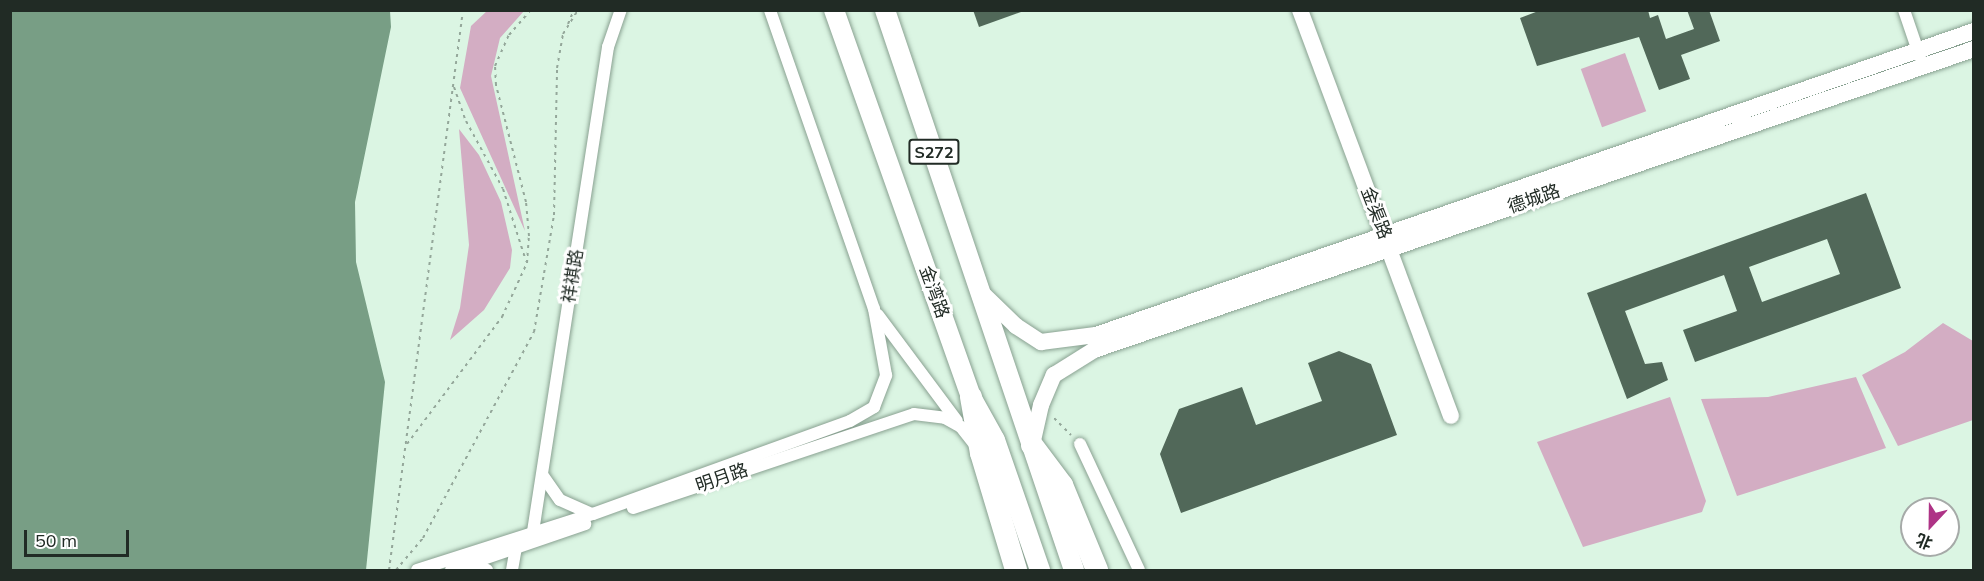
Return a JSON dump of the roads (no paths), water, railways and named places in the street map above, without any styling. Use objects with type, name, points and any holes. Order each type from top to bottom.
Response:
[{"type":"highway","points":[[972,397],[981,453],[1016,570]]},
{"type":"highway","points":[[1032,445],[1062,485],[1097,570]]},
{"type":"main road","name":"金湾路","points":[[834,10],[972,397],[995,440],[1040,570]]},
{"type":"main road","name":"S272","points":[[885,10],[983,294],[1074,570]]},
{"type":"street","name":"祥祺路","points":[[532,538],[608,47],[621,10]]},
{"type":"street","points":[[770,10],[874,309],[981,453]]},
{"type":"street","name":"金渠路","points":[[1300,10],[1451,416]]},
{"type":"street","points":[[1904,10],[1921,59]]},
{"type":"street","name":"德城路","points":[[1921,59],[1974,31]]},
{"type":"street","name":"德城路","points":[[1095,343],[1921,59],[1974,49]]},
{"type":"street","points":[[983,294],[1016,326],[1041,342],[1095,343]]},
{"type":"street","name":"明月路","points":[[532,538],[850,422],[874,407],[886,375],[874,309]]},
{"type":"street","points":[[1032,445],[1041,405],[1054,375],[1095,343]]},
{"type":"street","name":"明月路","points":[[417,570],[517,543],[900,417],[929,414],[961,427]]},
{"type":"street","points":[[1080,444],[1139,570]]},
{"type":"street","points":[[543,476],[560,500],[593,514]]},
{"type":"street","points":[[512,570],[517,543]]},
{"type":"street","name":"明月路","points":[[451,570],[517,543]]},
{"type":"street","points":[[469,564],[487,570]]}]
